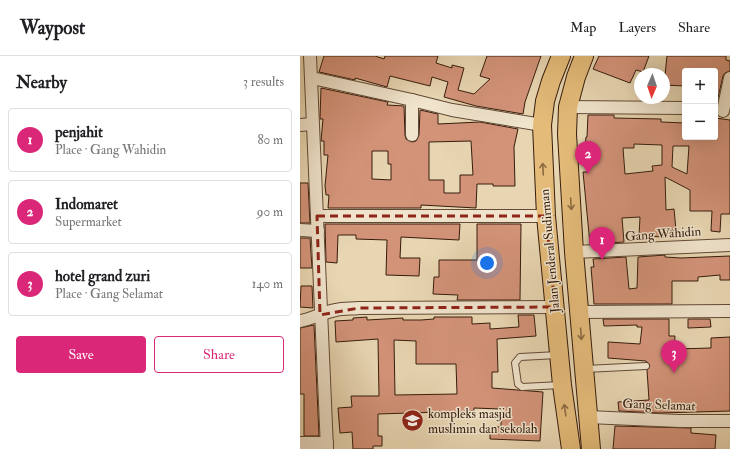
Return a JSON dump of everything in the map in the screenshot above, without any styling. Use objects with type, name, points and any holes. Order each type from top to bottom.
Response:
[{"type":"main road","name":"Jalan Jenderal Sudirman","points":[[561,56],[545,101],[542,125],[546,216],[562,384],[571,449]]},
{"type":"main road","name":"Jalan Jenderal Sudirman","points":[[584,56],[568,107],[567,153],[591,449]]},
{"type":"street","points":[[300,443],[327,446],[320,315],[318,231],[306,124],[312,78],[310,56]]},
{"type":"street","points":[[312,78],[452,110],[542,125]]},
{"type":"street","points":[[723,111],[730,78]]},
{"type":"street","points":[[412,100],[412,135]]},
{"type":"street","points":[[568,107],[682,108]]},
{"type":"street","points":[[317,216],[546,216]]},
{"type":"street","points":[[300,230],[318,231]]},
{"type":"street","name":"Gang Wahidin","points":[[574,252],[730,245]]},
{"type":"street","points":[[300,321],[318,317],[336,310],[359,308],[555,307]]},
{"type":"street","points":[[580,312],[623,310],[730,311]]},
{"type":"street","name":"Gang Selamat","points":[[588,417],[679,421],[730,421]]},
{"type":"lane","points":[[559,355],[520,357],[516,360],[515,368],[518,384],[522,387],[562,384]]},
{"type":"lane","points":[[584,370],[646,366]]},
{"type":"highlighted area","points":[[317,216],[546,216],[555,307],[359,308],[320,315]]},
{"type":"building","points":[[324,56],[375,56],[384,59],[385,56],[438,56],[436,63],[452,68],[452,65],[464,68],[458,90],[474,94],[490,79],[480,76],[487,56],[541,56],[525,102],[523,114],[476,106],[444,97],[448,82],[432,77],[430,86],[390,76],[387,87],[355,78],[355,80],[319,72]]},
{"type":"building","points":[[599,56],[649,56],[644,68],[634,68],[634,74],[630,83],[593,69]]},
{"type":"building","points":[[667,56],[726,56],[726,60],[730,61],[730,71],[725,73],[723,76],[718,98],[718,68],[682,68],[682,86],[670,85],[670,68],[666,68]]},
{"type":"building","points":[[321,88],[388,102],[387,105],[404,106],[405,135],[406,139],[412,142],[416,141],[419,135],[420,110],[438,114],[438,124],[480,122],[518,129],[514,147],[515,186],[477,184],[476,208],[421,205],[421,208],[328,208],[329,195],[326,195],[325,186],[328,155],[324,155],[324,141],[321,141],[323,119],[320,119]],"holes":[[[471,141],[473,175],[460,175],[460,193],[444,193],[444,180],[429,180],[429,142]],[[372,151],[388,151],[388,164],[391,164],[391,180],[372,179]]]},
{"type":"building","points":[[588,115],[614,115],[614,118],[661,119],[661,122],[682,123],[682,140],[718,140],[718,118],[730,120],[730,214],[721,214],[720,232],[711,231],[712,211],[690,211],[690,190],[665,177],[666,210],[674,209],[676,230],[666,231],[667,237],[639,236],[640,217],[622,218],[624,242],[590,244],[583,172],[588,172],[585,146]],"holes":[[[634,144],[662,145],[662,165],[652,166],[653,171],[625,174],[623,148],[634,148]],[[673,146],[689,146],[687,174],[672,167]]]},
{"type":"building","points":[[300,183],[308,183],[310,223],[300,223]]},
{"type":"building","points":[[325,224],[460,224],[459,240],[401,237],[400,258],[420,258],[419,276],[386,275],[387,240],[356,239],[356,235],[338,235],[337,263],[326,262]]},
{"type":"building","points":[[477,224],[521,224],[520,300],[457,300],[458,295],[433,294],[434,277],[439,277],[439,260],[477,260]]},
{"type":"building","points":[[300,238],[310,238],[312,268],[300,268]]},
{"type":"building","points":[[665,255],[665,257],[681,258],[730,256],[730,280],[720,280],[720,275],[698,277],[698,281],[672,281],[672,304],[594,304],[591,267],[594,267],[593,259],[626,257],[629,289],[637,288],[638,257]]},
{"type":"building","points":[[301,286],[312,286],[313,308],[300,307]]},
{"type":"building","points":[[518,315],[534,315],[536,336],[497,339],[498,372],[492,372],[492,388],[543,392],[540,441],[490,439],[490,427],[501,427],[501,409],[474,408],[474,411],[378,414],[378,436],[382,436],[382,446],[373,446],[373,449],[353,449],[352,432],[340,433],[338,408],[352,407],[351,396],[379,396],[378,339],[336,342],[335,321],[353,320],[353,318],[367,317],[367,320],[403,318],[403,320],[421,320],[434,319],[434,317],[472,317],[472,324],[490,323],[490,329],[519,327]],"holes":[[[394,340],[416,341],[416,364],[456,364],[457,394],[395,395]]]},
{"type":"building","points":[[603,319],[669,319],[669,336],[675,336],[674,349],[711,348],[711,338],[730,337],[730,411],[659,413],[619,411],[618,402],[649,400],[647,370],[650,365],[646,361],[608,358],[608,342],[640,344],[642,327],[637,327],[637,325],[604,326]]},
{"type":"building","points":[[688,319],[710,319],[711,327],[688,328]]},
{"type":"building","points":[[314,325],[319,436],[304,436],[304,394],[300,394],[300,328]]},
{"type":"building","points":[[615,426],[691,428],[691,433],[716,435],[715,449],[613,449]]},
{"type":"place","name":"Indomaret","points":[[588,174]]},
{"type":"place","name":"penjahit","points":[[602,260]]},
{"type":"place","name":"hotel grand zuri","points":[[674,373]]},
{"type":"place","name":"kompleks masjid muslimin dan sekolah","points":[[413,421]]}]
